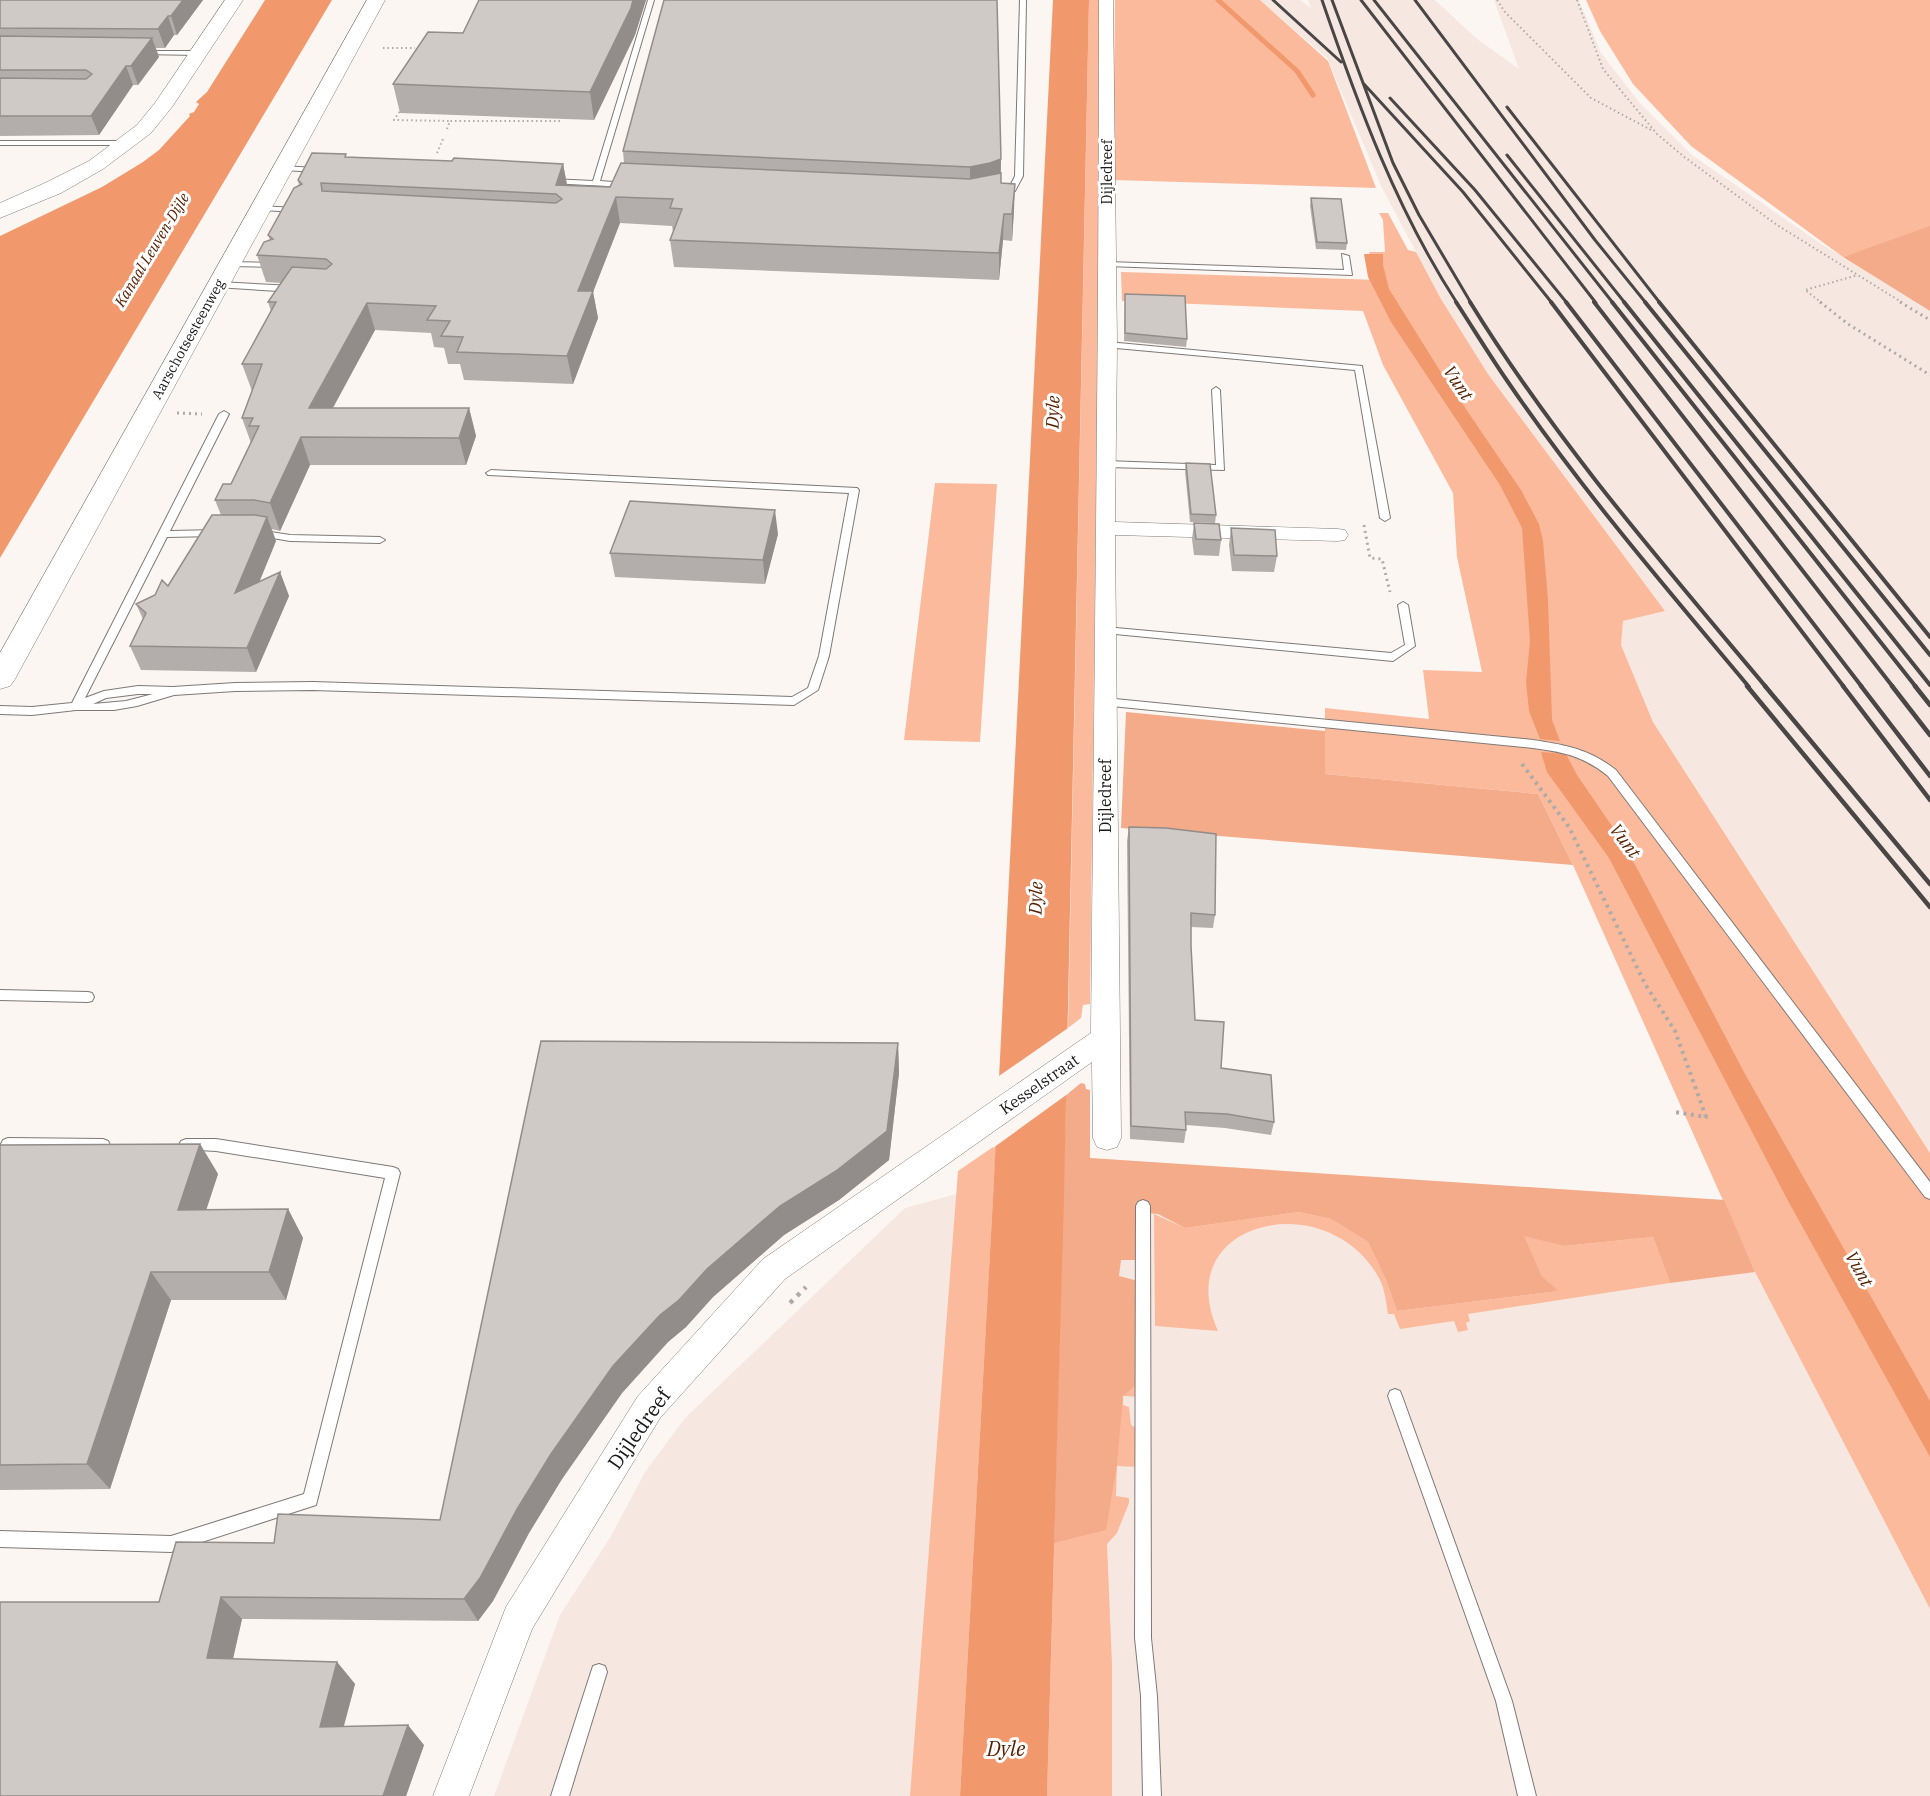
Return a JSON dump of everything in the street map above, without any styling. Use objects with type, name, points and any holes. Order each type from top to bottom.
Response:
[{"type":"main road","points":[[4,206],[70,179],[96,165],[144,129],[162,107],[234,0]]},
{"type":"main road","name":"Aarschotsesteenweg","points":[[0,679],[376,0]]},
{"type":"street","points":[[229,0],[234,0]]},
{"type":"street","name":"Dijledreef","points":[[1106,0],[1108,345],[1105,528],[1105,1051],[1107,1138]]},
{"type":"street","points":[[1105,528],[1338,536]]},
{"type":"street","name":"Kesselstraat","points":[[972,1131],[1105,1051]]},
{"type":"street","name":"Dijledreef","points":[[451,1796],[518,1619],[649,1407],[774,1269],[972,1131]]},
{"type":"lane","points":[[596,183],[651,0]]},
{"type":"lane","points":[[994,198],[1012,189],[1019,176],[1023,0]]},
{"type":"lane","points":[[137,56],[196,56]]},
{"type":"lane","points":[[0,143],[127,143]]},
{"type":"lane","points":[[283,168],[330,171]]},
{"type":"lane","points":[[543,181],[638,185]]},
{"type":"lane","points":[[261,208],[304,210]]},
{"type":"lane","points":[[1107,264],[1349,273],[1345,256]]},
{"type":"lane","points":[[230,264],[275,265]]},
{"type":"lane","points":[[218,285],[300,289]]},
{"type":"lane","points":[[1108,345],[1359,368],[1385,518]]},
{"type":"lane","points":[[1106,464],[1221,468],[1216,390]]},
{"type":"lane","points":[[76,706],[224,414]]},
{"type":"lane","points":[[0,710],[32,711],[76,706],[101,709],[136,705],[173,692],[235,687],[313,686],[794,701],[813,690],[824,656],[854,490],[491,473]]},
{"type":"lane","points":[[164,534],[264,533],[290,538],[380,540]]},
{"type":"lane","points":[[1105,630],[1393,657],[1410,646],[1403,605]]},
{"type":"lane","points":[[1105,702],[1533,744],[1573,749],[1594,758],[1612,773],[1930,1193]]},
{"type":"lane","points":[[0,995],[88,997]]},
{"type":"lane","points":[[8,1144],[124,1145]]},
{"type":"lane","points":[[0,1539],[171,1544],[310,1500],[393,1173],[216,1145],[170,1145]]},
{"type":"lane","points":[[1143,1206],[1143,1638],[1149,1696],[1152,1796]]},
{"type":"lane","points":[[1395,1396],[1504,1701],[1527,1796]]},
{"type":"lane","points":[[560,1796],[599,1672]]},
{"type":"path","points":[[1497,0],[1505,12],[1591,98],[1657,134]]},
{"type":"path","points":[[1577,0],[1603,69],[1657,134],[1683,156],[1778,225],[1930,320]]},
{"type":"path","points":[[383,48],[414,48]]},
{"type":"path","points":[[406,102],[394,120],[562,121]]},
{"type":"path","points":[[493,121],[494,117]]},
{"type":"path","points":[[447,129],[450,121]]},
{"type":"path","points":[[437,153],[443,139]]},
{"type":"path","points":[[1858,275],[1805,290],[1848,324],[1930,375]]},
{"type":"path","points":[[1385,518],[1362,517],[1370,558],[1382,559],[1390,592],[1403,605]]},
{"type":"path","points":[[1505,741],[1569,827],[1645,984],[1675,1031],[1706,1117],[1675,1113]]},
{"type":"path","points":[[781,1311],[815,1280]]},
{"type":"shaded area","points":[[1089,0],[1102,0],[1090,1004],[1083,1005],[1081,1018],[1068,1028]]},
{"type":"shaded area","points":[[1115,0],[1260,0],[1328,61],[1376,188],[1113,180]]},
{"type":"shaded area","points":[[1260,0],[1300,0],[1311,8],[1308,0],[1435,0],[1476,38],[1519,69],[1494,0],[1579,0],[1601,53],[1640,103],[1692,155],[1820,243],[1930,311],[1930,1153],[1653,722],[1621,645],[1623,621],[1664,611],[1488,374],[1441,299],[1382,188],[1327,58]]},
{"type":"shaded area","points":[[1586,0],[1930,0],[1930,229],[1843,257],[1691,146],[1633,84],[1600,31]]},
{"type":"shaded area","points":[[1379,213],[1388,213],[1408,250],[1416,252],[1441,299],[1488,374],[1665,611],[1623,621],[1621,645],[1653,722],[1930,1153],[1930,1609],[1755,1272],[1573,865],[1538,794],[1325,774],[1325,708],[1429,719],[1423,670],[1482,672],[1457,557],[1453,493],[1383,365],[1363,311],[1122,301],[1121,272],[1379,280],[1369,252],[1385,252],[1383,220]]},
{"type":"shaded area","points":[[1930,226],[1930,311],[1843,257]]},
{"type":"shaded area","points":[[935,483],[997,484],[980,742],[904,740]]},
{"type":"shaded area","points":[[1126,712],[1325,731],[1325,774],[1538,794],[1573,865],[1121,828]]},
{"type":"shaded area","points":[[1081,1083],[1090,1090],[1090,1158],[1724,1200],[1755,1272],[1670,1283],[1653,1237],[1564,1246],[1524,1236],[1542,1276],[1558,1291],[1397,1311],[1386,1280],[1368,1242],[1331,1219],[1299,1212],[1185,1228],[1158,1214],[1137,1212],[1138,1260],[1121,1260],[1119,1276],[1138,1281],[1140,1382],[1123,1396],[1117,1465],[1106,1530],[1054,1543],[1066,1095]]},
{"type":"shaded area","points":[[996,1145],[960,1796],[910,1796],[958,1171]]},
{"type":"shaded area","points":[[1089,1158],[1724,1200],[1755,1272],[1930,1609],[1930,1796],[494,1796],[560,1615],[611,1536],[645,1472],[685,1418],[905,1208]]},
{"type":"shaded area","points":[[1299,1212],[1331,1219],[1368,1242],[1386,1280],[1397,1311],[1557,1291],[1542,1276],[1523,1235],[1564,1246],[1653,1237],[1670,1283],[1468,1314],[1470,1321],[1466,1323],[1468,1330],[1458,1332],[1454,1321],[1400,1329],[1394,1314],[1388,1314],[1379,1278],[1355,1249],[1325,1231],[1292,1224],[1260,1228],[1233,1241],[1215,1263],[1208,1293],[1218,1331],[1155,1326],[1154,1214],[1185,1228]]},
{"type":"shaded area","points":[[1059,1376],[1140,1382],[1140,1397],[1123,1396],[1123,1405],[1129,1407],[1131,1425],[1139,1430],[1138,1467],[1117,1466],[1116,1496],[1129,1498],[1129,1503],[1117,1533],[1107,1544],[1112,1664],[1112,1796],[1047,1796]]},
{"type":"water","name":"Kanaal Leuven-Dijle","points":[[265,0],[332,0],[0,558],[0,236],[102,187],[159,150],[190,116],[189,114],[194,112],[199,104],[196,102],[207,92]]},
{"type":"water","name":"Dyle","points":[[1053,0],[1089,0],[1064,1198],[1047,1796],[960,1796],[993,1198]]},
{"type":"water","points":[[1364,254],[1383,254],[1383,265],[1389,289],[1442,374],[1521,490],[1539,524],[1543,541],[1548,600],[1552,720],[1560,741],[1540,739],[1529,711],[1526,682],[1530,641],[1522,528],[1500,485],[1391,322],[1368,277]]},
{"type":"water","points":[[1541,752],[1566,754],[1639,872],[1745,1074],[1930,1401],[1930,1457],[1787,1199],[1609,858],[1547,772]]},
{"type":"pier","points":[[1071,1026],[1069,1093],[993,1148],[996,1078]]},
{"type":"building","points":[[0,0],[183,0],[158,29],[0,28]]},
{"type":"building","points":[[479,0],[633,0],[590,92],[393,84],[428,32],[463,33]]},
{"type":"building","points":[[664,0],[997,0],[1001,159],[970,167],[623,151]]},
{"type":"building","points":[[0,36],[152,38],[131,66],[126,66],[91,116],[0,116],[0,78],[86,79],[92,74],[86,70],[0,70]]},
{"type":"building","points":[[312,153],[346,154],[345,157],[452,161],[454,158],[563,164],[556,185],[610,187],[621,163],[970,179],[1001,173],[1001,183],[1015,184],[1012,214],[1004,214],[999,253],[670,240],[682,209],[670,208],[673,199],[616,197],[578,291],[593,291],[567,356],[457,352],[463,337],[441,336],[450,321],[427,320],[436,306],[367,303],[309,408],[469,408],[459,438],[301,437],[270,503],[254,500],[215,500],[223,484],[231,484],[259,426],[249,426],[253,418],[242,418],[262,364],[242,364],[276,302],[268,302],[292,267],[326,269],[332,264],[326,259],[257,255],[264,242],[273,239],[268,235],[294,188],[302,184],[298,180]],"holes":[[[321,183],[556,194],[562,199],[556,203],[322,191]]]},
{"type":"building","points":[[1311,198],[1341,199],[1347,243],[1317,242]]},
{"type":"building","points":[[1125,294],[1185,296],[1187,339],[1125,333]]},
{"type":"building","points":[[1186,463],[1210,464],[1216,515],[1191,514]]},
{"type":"building","points":[[630,501],[775,510],[763,560],[610,553]]},
{"type":"building","points":[[212,515],[267,517],[235,593],[280,572],[247,648],[130,646],[146,613],[136,604],[155,595],[162,580],[168,586]]},
{"type":"building","points":[[1194,523],[1219,524],[1221,540],[1196,539]]},
{"type":"building","points":[[1231,528],[1275,530],[1277,556],[1234,555]]},
{"type":"building","points":[[1129,827],[1166,828],[1216,834],[1215,915],[1191,913],[1195,1020],[1224,1022],[1221,1068],[1271,1075],[1274,1122],[1227,1114],[1185,1112],[1186,1130],[1131,1126]]},
{"type":"building","points":[[541,1041],[898,1043],[887,1131],[836,1171],[780,1206],[707,1269],[613,1366],[551,1454],[517,1509],[480,1578],[464,1599],[221,1597],[207,1658],[337,1662],[320,1727],[408,1725],[383,1796],[0,1796],[0,1602],[159,1602],[176,1542],[274,1543],[278,1514],[440,1520]]},
{"type":"building","points":[[200,1144],[178,1210],[288,1209],[269,1272],[151,1272],[87,1464],[0,1465],[0,1145]]},
{"type":"waterway","name":"Vunt","points":[[1218,0],[1297,71],[1313,95]]},
{"type":"railway","points":[[1273,0],[1341,62]]},
{"type":"railway","points":[[1322,0],[1380,156],[1415,231],[1457,303]]},
{"type":"railway","points":[[1332,0],[1363,83]]},
{"type":"railway","points":[[1361,0],[1596,303]]},
{"type":"railway","points":[[1374,0],[1613,303]]},
{"type":"railway","points":[[1415,0],[1595,240],[1646,303]]},
{"type":"railway","points":[[1363,83],[1463,192],[1552,303]]},
{"type":"railway","points":[[1363,83],[1393,163],[1419,215],[1471,303]]},
{"type":"railway","points":[[1390,98],[1475,190],[1567,303]]},
{"type":"railway","points":[[1507,107],[1660,303]]},
{"type":"railway","points":[[1507,155],[1625,303]]},
{"type":"railway","points":[[1456,302],[1508,382],[1565,461],[1625,538],[1749,687]]},
{"type":"railway","points":[[1470,302],[1537,403],[1574,452],[1649,547],[1766,687]]},
{"type":"railway","points":[[1551,302],[1844,687]]},
{"type":"railway","points":[[1566,302],[1862,687]]},
{"type":"railway","points":[[1594,302],[1893,687]]},
{"type":"railway","points":[[1612,302],[1916,687]]},
{"type":"railway","points":[[1624,302],[1930,685]]},
{"type":"railway","points":[[1645,302],[1930,655]]},
{"type":"railway","points":[[1659,302],[1930,637]]},
{"type":"railway","points":[[1747,686],[1930,907]]},
{"type":"railway","points":[[1765,686],[1930,884]]},
{"type":"railway","points":[[1843,686],[1930,800]]},
{"type":"railway","points":[[1861,686],[1930,776]]},
{"type":"railway","points":[[1892,686],[1930,735]]},
{"type":"railway","points":[[1915,686],[1930,705]]}]
